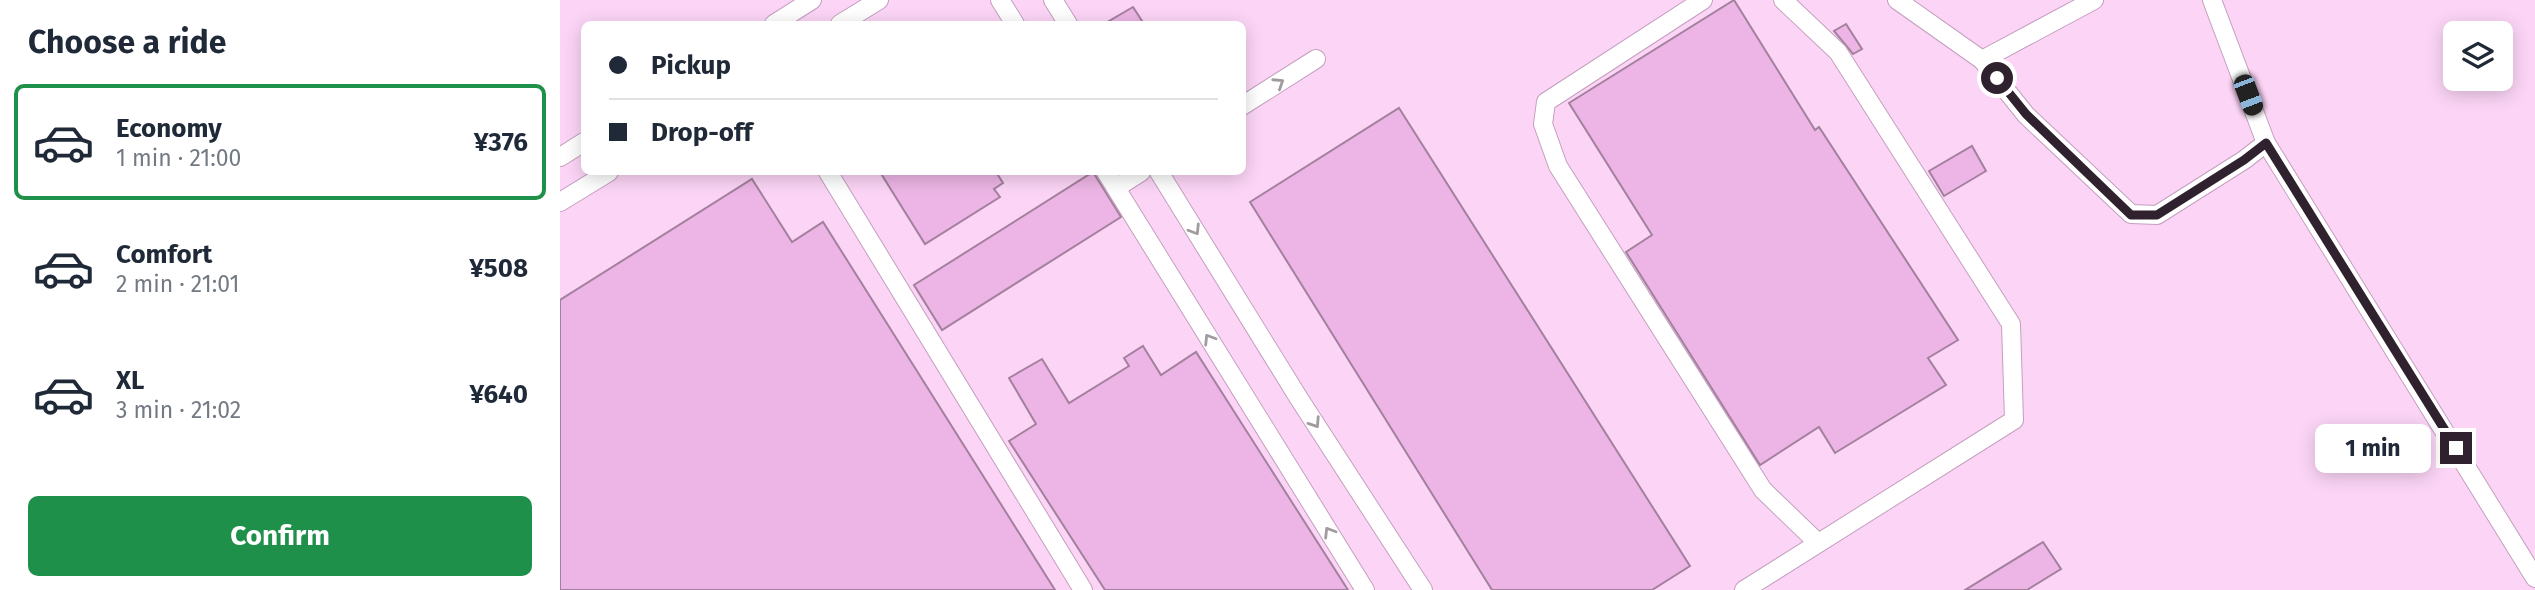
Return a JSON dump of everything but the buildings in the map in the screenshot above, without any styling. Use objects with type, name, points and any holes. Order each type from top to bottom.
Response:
[{"type":"street","points":[[779,21],[811,0]]},
{"type":"street","points":[[845,21],[878,0]]},
{"type":"street","points":[[1000,0],[1013,21]]},
{"type":"street","points":[[1053,0],[1066,21]]},
{"type":"street","points":[[1703,0],[1546,102],[1543,124],[1558,166],[1763,490],[1818,543]]},
{"type":"street","points":[[1744,590],[2014,420],[2011,324],[1838,52],[1783,0]]},
{"type":"street","points":[[1897,0],[1982,60],[2026,114],[2131,215],[2157,215],[2266,143]]},
{"type":"street","points":[[1982,60],[2094,0]]},
{"type":"street","points":[[2212,0],[2266,143],[2535,578]]},
{"type":"street","points":[[1246,103],[1316,59]]},
{"type":"street","points":[[560,157],[581,144]]},
{"type":"street","points":[[560,202],[604,175]]},
{"type":"street","points":[[830,175],[1083,590]]},
{"type":"street","points":[[1108,175],[1365,590]]},
{"type":"street","points":[[1116,188],[1136,175]]},
{"type":"street","points":[[1161,175],[1298,397],[1423,590]]},
{"type":"route","points":[[1997,78],[2026,114],[2131,215],[2157,215],[2266,143],[2456,448]]}]
